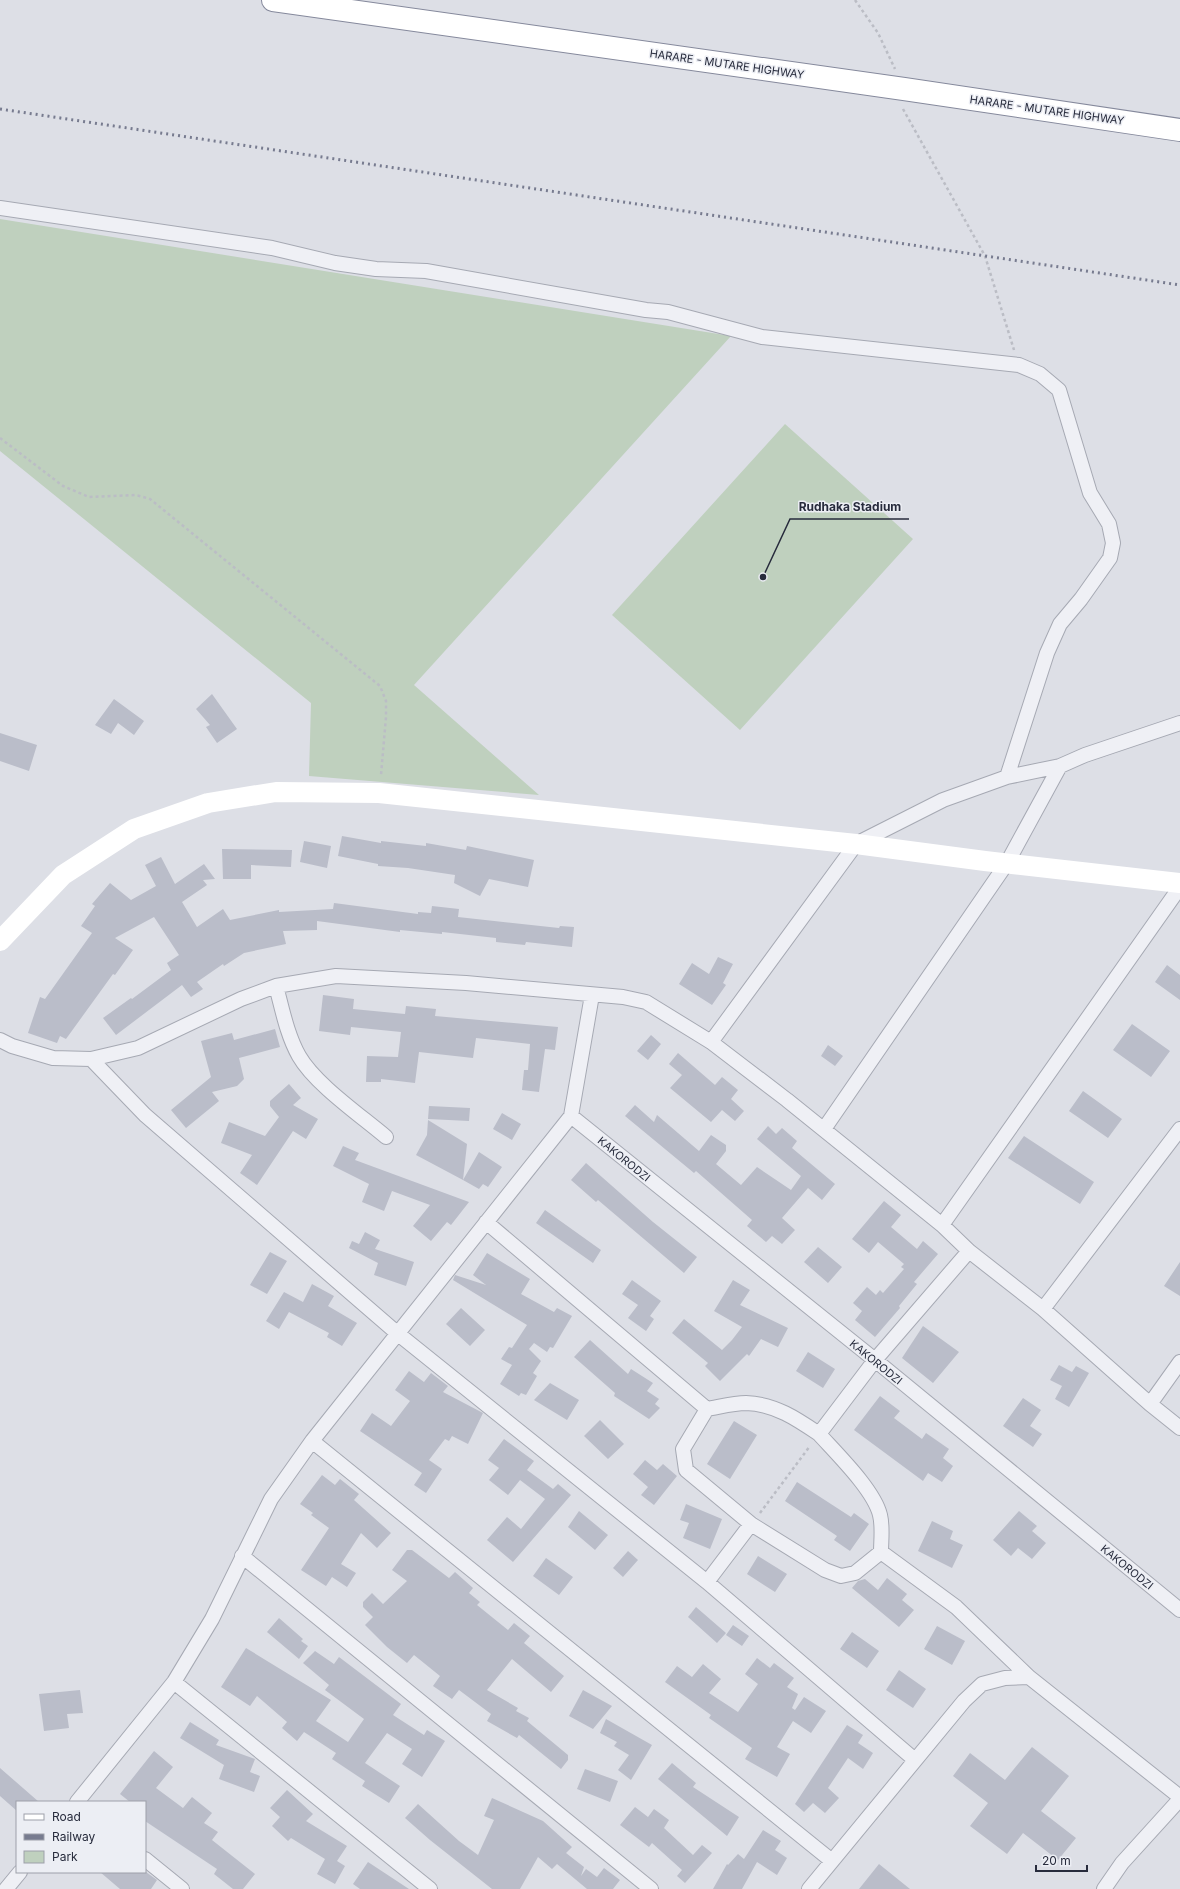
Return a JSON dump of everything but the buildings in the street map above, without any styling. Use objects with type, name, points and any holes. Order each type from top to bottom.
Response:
[{"type":"highway","name":"HARARE - MUTARE HIGHWAY","points":[[273,0],[898,88],[1180,130]]},
{"type":"street","points":[[0,208],[272,248],[335,262],[376,269],[426,271],[646,310],[668,312],[762,337],[1019,365],[1040,374],[1059,390],[1090,493],[1109,524],[1113,543],[1110,558],[1081,599],[1060,624],[1048,653],[1007,777]]},
{"type":"street","points":[[711,1042],[856,844],[943,800],[1007,777],[1060,766],[1085,755],[1180,723]]},
{"type":"street","points":[[824,1129],[1007,863],[1060,766]]},
{"type":"street","points":[[0,942],[63,875],[134,829],[208,803],[276,792],[379,793],[856,844],[1180,883]]},
{"type":"street","points":[[942,1225],[1180,887]]},
{"type":"street","points":[[0,1040],[12,1046],[53,1058],[91,1059],[138,1048],[240,999],[276,986],[336,976],[466,983],[623,997],[646,1002],[711,1042],[824,1129],[942,1225],[969,1250],[1043,1309],[1150,1404],[1180,1428]]},
{"type":"street","points":[[276,986],[289,1032],[302,1060],[312,1074],[386,1137]]},
{"type":"street","points":[[78,1801],[174,1682],[212,1620],[271,1499],[312,1441],[571,1116],[592,995]]},
{"type":"street","points":[[91,1059],[145,1115],[398,1333],[707,1582],[915,1760]]},
{"type":"street","name":"KAKORODZI","points":[[571,1116],[875,1360],[1180,1610]]},
{"type":"street","points":[[1043,1309],[1180,1129]]},
{"type":"street","points":[[486,1222],[707,1409],[746,1403],[768,1406],[790,1414],[819,1434],[864,1486],[874,1500],[880,1515],[881,1552]]},
{"type":"street","points":[[819,1434],[875,1360],[969,1250]]},
{"type":"street","points":[[1150,1404],[1180,1362]]},
{"type":"street","points":[[707,1409],[683,1449],[686,1470],[751,1524],[825,1570],[841,1576],[855,1573],[881,1552]]},
{"type":"street","points":[[312,1441],[832,1861]]},
{"type":"street","points":[[707,1582],[751,1524]]},
{"type":"street","points":[[881,1552],[956,1607],[1030,1677],[1180,1798],[1122,1863],[1104,1889]]},
{"type":"street","points":[[242,1556],[651,1889]]},
{"type":"street","points":[[809,1889],[964,1701],[982,1684],[1005,1678],[1030,1677]]},
{"type":"street","points":[[174,1682],[430,1889]]},
{"type":"street","points":[[146,1860],[182,1889]]},
{"type":"street","points":[[6,1889],[19,1873]]},
{"type":"path","points":[[855,0],[878,33],[898,88],[985,256],[1019,365]]},
{"type":"path","points":[[0,438],[63,486],[89,497],[136,496],[150,499],[380,686],[386,701],[386,717],[379,793]]},
{"type":"path","points":[[751,1524],[819,1434]]},
{"type":"green space","points":[[0,219],[731,336],[414,685],[539,795],[309,776],[311,703],[0,451]]},
{"type":"green space","points":[[785,424],[913,539],[740,730],[612,615]]},
{"type":"railway","points":[[0,109],[1180,285]]},
{"type":"place","name":"Rudhaka Stadium","points":[[763,577]]}]
